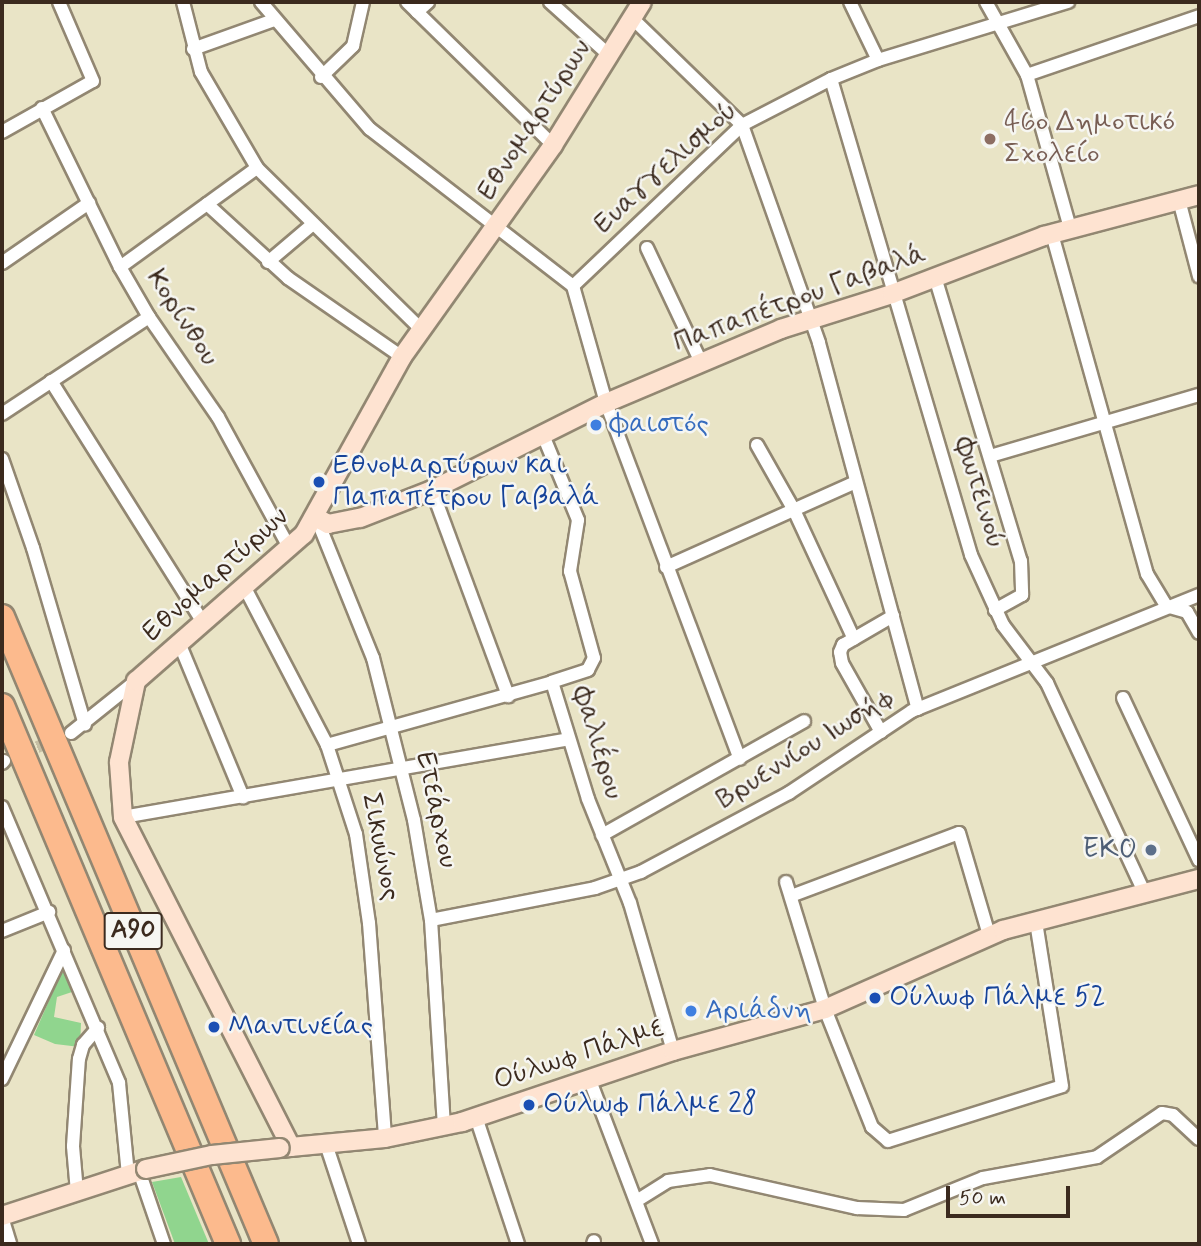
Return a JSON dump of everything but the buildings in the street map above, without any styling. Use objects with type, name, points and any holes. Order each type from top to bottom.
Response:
[{"type":"highway","name":"Α90","points":[[2,617],[266,1244]]},
{"type":"highway","name":"Α90","points":[[2,706],[228,1244]]},
{"type":"street","points":[[2,132],[93,81],[59,2]]},
{"type":"street","points":[[183,2],[193,49],[208,88],[257,168],[421,329]]},
{"type":"street","points":[[261,2],[321,77],[370,130],[573,286],[606,403],[740,759]]},
{"type":"street","points":[[321,77],[353,46],[363,2]]},
{"type":"street","points":[[407,2],[553,145]]},
{"type":"street","points":[[417,12],[428,2]]},
{"type":"street","points":[[550,2],[608,55]]},
{"type":"street","name":"Εθνομαρτύρων","points":[[286,1148],[123,817],[119,762],[136,681],[290,549],[315,517],[401,357],[553,145],[642,2]]},
{"type":"street","points":[[850,2],[878,60]]},
{"type":"street","points":[[986,2],[995,24],[1027,75],[1105,422],[1144,567],[1166,606],[1187,612],[1199,633]]},
{"type":"street","name":"Ευαγγελισμού","points":[[573,286],[742,125],[831,79],[878,60],[1068,2]]},
{"type":"street","points":[[1027,75],[1199,16]]},
{"type":"street","points":[[632,18],[742,125],[811,320],[918,709]]},
{"type":"street","points":[[193,49],[274,20]]},
{"type":"street","name":"Φωτεινού","points":[[831,79],[960,526],[995,610],[1036,664],[1145,894]]},
{"type":"street","name":"Κορίνθου","points":[[42,108],[120,267],[149,317],[218,417],[290,549]]},
{"type":"street","points":[[120,267],[257,168]]},
{"type":"street","name":"Παπαπέτρου Γαβαλά","points":[[315,517],[328,524],[360,519],[432,490],[606,403],[701,362],[1061,231],[1199,195]]},
{"type":"street","points":[[1179,200],[1199,276]]},
{"type":"street","points":[[2,263],[89,203]]},
{"type":"street","points":[[207,204],[268,261],[401,357]]},
{"type":"street","points":[[268,261],[313,224]]},
{"type":"street","points":[[647,248],[701,362]]},
{"type":"street","points":[[935,277],[990,456],[1024,583],[1021,595],[995,610]]},
{"type":"street","points":[[2,414],[149,317]]},
{"type":"street","points":[[51,382],[204,625]]},
{"type":"street","points":[[990,456],[1199,395]]},
{"type":"street","name":"Φαλιέρου","points":[[543,435],[578,520],[570,571],[594,658],[588,670],[552,682],[568,739],[621,880],[673,1051]]},
{"type":"street","points":[[757,444],[794,510],[854,639]]},
{"type":"street","points":[[2,459],[33,548],[85,725]]},
{"type":"street","points":[[666,567],[856,482]]},
{"type":"street","points":[[432,490],[508,696]]},
{"type":"street","name":"Ετεάρχου","points":[[315,517],[369,647],[394,728],[431,920],[444,1126]]},
{"type":"street","name":"Σικυώνος","points":[[245,587],[327,745],[341,778],[365,888],[385,1138]]},
{"type":"street","name":"Βρυεννίου Ιωσήφ","points":[[431,920],[621,880],[781,798],[918,709],[1036,664],[1166,606],[1199,595]]},
{"type":"street","points":[[881,732],[841,660],[841,649],[894,616]]},
{"type":"street","points":[[180,645],[243,797]]},
{"type":"street","points":[[71,733],[85,725],[136,681]]},
{"type":"street","points":[[327,745],[552,682]]},
{"type":"street","points":[[1123,698],[1199,860]]},
{"type":"street","points":[[602,835],[804,721]]},
{"type":"street","points":[[123,817],[568,739]]},
{"type":"street","points":[[2,807],[98,1028],[123,1097],[138,1171],[164,1244]]},
{"type":"street","points":[[791,896],[959,832],[989,935]]},
{"type":"street","name":"Ούλωφ Πάλμε","points":[[2,1217],[138,1171],[212,1155],[385,1138],[476,1117],[673,1051],[825,1009],[989,935],[1199,879]]},
{"type":"street","points":[[786,882],[825,1009],[872,1128],[881,1138],[894,1141],[1062,1086],[1036,922]]},
{"type":"street","points":[[2,931],[49,912]]},
{"type":"street","points":[[2,1079],[64,950]]},
{"type":"street","points":[[77,1192],[73,1146],[79,1059],[83,1045],[98,1028]]},
{"type":"street","points":[[589,1078],[638,1200],[652,1244]]},
{"type":"street","points":[[638,1200],[668,1181],[709,1175],[849,1207],[895,1211],[923,1205],[997,1174],[1090,1160],[1162,1113],[1173,1115],[1199,1139]]},
{"type":"street","points":[[476,1117],[518,1244]]},
{"type":"street","points":[[326,1144],[359,1244]]},
{"type":"street","points":[[2,1217],[10,1244]]},
{"type":"green space","points":[[61,973],[66,973],[75,991],[57,997],[54,1017],[81,1023],[80,1047],[55,1044],[34,1035]]},
{"type":"green space","points":[[181,1177],[209,1244],[175,1244],[152,1182]]},
{"type":"tunnel","points":[[4,761],[71,733]]},
{"type":"place","name":"46ο Δημοτικό Σχολείο","points":[[990,139]]},
{"type":"place","name":"Φαιστός","points":[[596,425]]},
{"type":"place","name":"Εθνομαρτύρων και Παπαπέτρου Γαβαλά","points":[[319,482]]},
{"type":"place","name":"EKO","points":[[1151,850]]},
{"type":"place","name":"Ούλωφ Πάλμε 52","points":[[875,998]]},
{"type":"place","name":"Αριάδνη","points":[[691,1011]]},
{"type":"place","name":"Μαντινείας","points":[[214,1027]]},
{"type":"place","name":"Ούλωφ Πάλμε 28","points":[[529,1105]]}]
